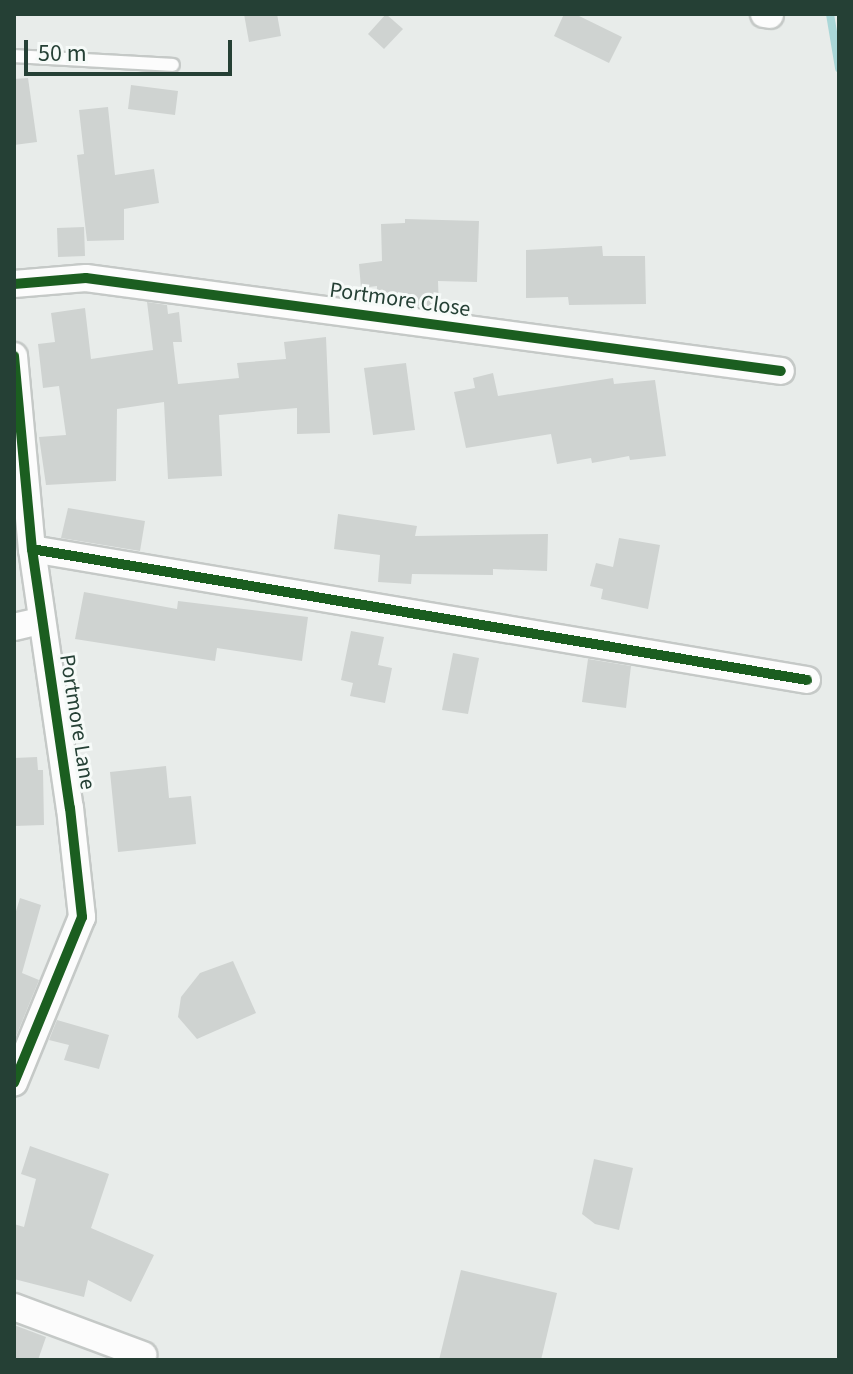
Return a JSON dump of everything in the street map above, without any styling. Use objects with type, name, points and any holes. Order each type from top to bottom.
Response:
[{"type":"street","points":[[764,14],[770,15]]},
{"type":"street","name":"Portmore Close","points":[[14,284],[86,278],[781,371]]},
{"type":"street","name":"Portmore Lane","points":[[14,356],[32,549],[70,808],[82,917],[14,1083]]},
{"type":"street","points":[[32,549],[807,680]]},
{"type":"street","points":[[14,627],[41,621]]},
{"type":"street","points":[[14,1307],[143,1355]]},
{"type":"lane","points":[[14,56],[173,65]]},
{"type":"building","points":[[244,14],[277,14],[281,36],[249,42]]},
{"type":"building","points":[[386,14],[403,29],[384,49],[368,34]]},
{"type":"building","points":[[564,14],[575,14],[622,37],[609,63],[554,36]]},
{"type":"building","points":[[28,78],[37,142],[14,145],[14,79]]},
{"type":"building","points":[[131,85],[178,91],[175,115],[128,109]]},
{"type":"building","points":[[108,107],[115,175],[154,169],[159,203],[124,209],[124,240],[87,241],[77,155],[84,154],[79,110]]},
{"type":"building","points":[[405,219],[479,221],[477,282],[438,281],[439,309],[377,301],[377,286],[361,288],[359,264],[382,261],[381,224],[405,223]]},
{"type":"building","points":[[84,227],[85,256],[58,257],[57,228]]},
{"type":"building","points":[[602,246],[603,256],[645,256],[646,304],[569,305],[568,297],[526,298],[526,250]]},
{"type":"building","points":[[147,302],[167,305],[168,314],[179,312],[182,342],[173,342],[178,384],[239,378],[237,363],[286,359],[284,342],[326,337],[330,433],[297,434],[297,408],[219,415],[222,476],[168,479],[164,402],[117,409],[116,481],[46,485],[39,437],[66,435],[59,386],[43,388],[38,344],[55,342],[51,313],[85,308],[91,359],[153,350]]},
{"type":"building","points":[[406,363],[415,430],[373,435],[364,368]]},
{"type":"building","points":[[493,373],[498,396],[613,378],[614,384],[655,380],[666,456],[630,460],[629,456],[592,463],[591,458],[557,464],[551,434],[466,448],[454,392],[475,388],[473,378]]},
{"type":"building","points":[[68,508],[145,521],[140,551],[61,538]]},
{"type":"building","points":[[338,514],[417,526],[415,536],[548,534],[547,571],[493,569],[493,575],[412,574],[411,584],[378,582],[380,555],[334,549]]},
{"type":"building","points":[[619,538],[660,545],[648,609],[601,599],[603,589],[590,586],[596,563],[613,567]]},
{"type":"building","points":[[84,592],[177,609],[178,601],[308,617],[302,661],[217,648],[215,661],[75,639]]},
{"type":"building","points":[[351,631],[384,637],[378,665],[392,668],[385,703],[350,696],[353,683],[341,680]]},
{"type":"building","points":[[453,653],[479,658],[468,714],[442,710]]},
{"type":"building","points":[[588,659],[631,666],[626,708],[582,702]]},
{"type":"building","points":[[37,757],[38,770],[43,770],[44,825],[14,826],[14,758]]},
{"type":"building","points":[[166,766],[169,798],[191,796],[196,844],[118,852],[110,772]]},
{"type":"building","points":[[20,898],[41,905],[22,973],[39,980],[14,1041],[14,918]]},
{"type":"building","points":[[233,961],[256,1013],[197,1039],[178,1017],[181,997],[200,973]]},
{"type":"building","points":[[57,1020],[109,1035],[99,1069],[64,1060],[69,1045],[49,1040]]},
{"type":"building","points":[[30,1146],[109,1174],[91,1228],[154,1255],[131,1302],[88,1280],[84,1297],[14,1279],[14,1224],[24,1227],[36,1179],[21,1174]]},
{"type":"building","points":[[594,1159],[633,1168],[619,1230],[595,1224],[582,1214]]},
{"type":"building","points":[[461,1270],[557,1293],[541,1360],[439,1360]]},
{"type":"building","points":[[14,1325],[46,1337],[38,1360],[14,1360]]},
{"type":"waterway","points":[[830,14],[839,68]]},
{"type":"cycle path","points":[[14,284],[86,278],[781,371]]},
{"type":"cycle path","points":[[14,356],[32,549],[70,808],[82,917],[14,1083]]},
{"type":"cycle path","points":[[32,549],[807,680]]}]
